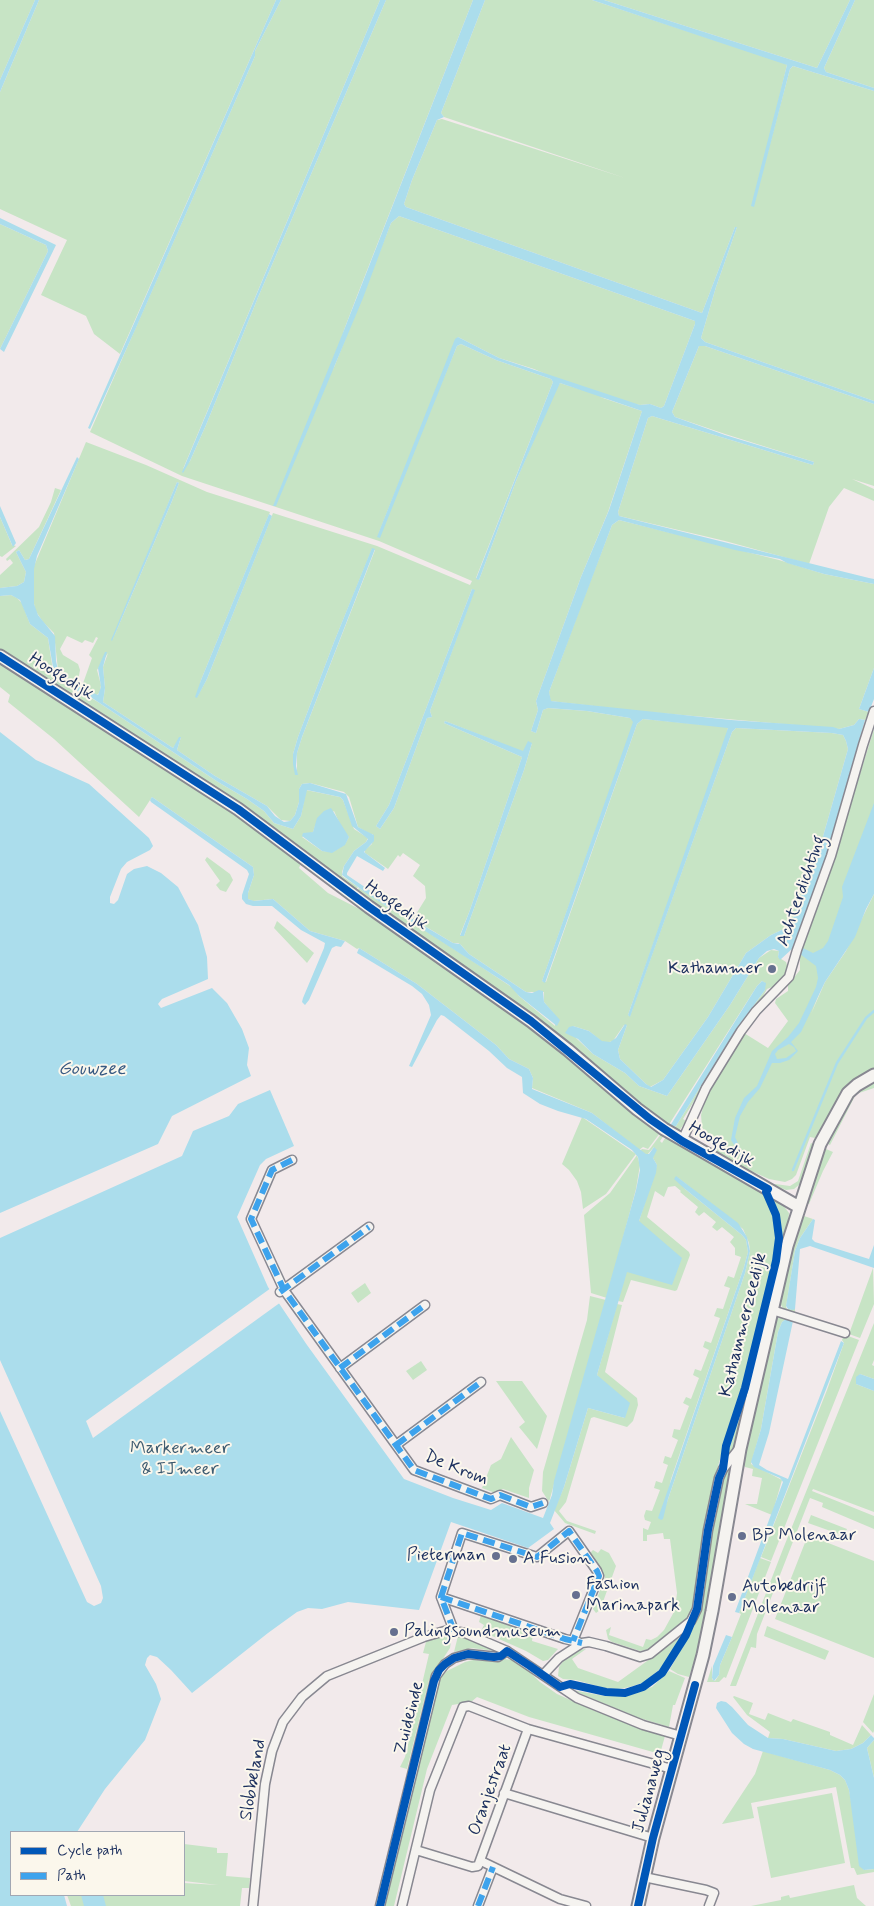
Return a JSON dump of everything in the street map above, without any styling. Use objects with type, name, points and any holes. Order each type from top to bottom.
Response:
[{"type":"street","name":"Hoogedijk","points":[[0,656],[238,809],[376,911],[524,1015],[637,1109],[682,1141],[799,1207]]},
{"type":"street","name":"Achterdichting","points":[[682,1141],[706,1088],[741,1031],[756,1011],[790,976],[796,950],[831,856],[874,711]]},
{"type":"street","name":"Kathammerzeedijk","points":[[740,1449],[772,1310],[799,1207],[820,1144],[844,1098],[852,1089],[874,1075]]},
{"type":"street","name":"De Krom","points":[[292,1160],[272,1170],[251,1219],[282,1291],[414,1470],[491,1499],[500,1495],[531,1507],[543,1503]]},
{"type":"street","points":[[282,1291],[369,1227]]},
{"type":"street","points":[[340,1368],[425,1305]]},
{"type":"street","name":"Kathammerzeedijk","points":[[772,1310],[845,1333]]},
{"type":"street","name":"De Krom","points":[[396,1445],[481,1382]]},
{"type":"street","points":[[441,1597],[573,1641],[606,1646],[637,1657],[652,1652],[691,1621],[697,1609],[708,1530],[719,1478],[723,1469],[740,1449]]},
{"type":"street","name":"Julianaweg","points":[[638,1906],[653,1838],[703,1655],[740,1449]]},
{"type":"street","points":[[454,1631],[441,1597],[462,1533],[537,1557],[569,1531],[599,1576],[573,1641]]},
{"type":"street","name":"Slobbeland","points":[[253,1906],[265,1784],[272,1751],[278,1733],[292,1709],[302,1697],[334,1673],[432,1634],[454,1631],[465,1633],[507,1651]]},
{"type":"street","points":[[543,1675],[559,1658],[582,1643]]},
{"type":"street","points":[[507,1651],[577,1698],[643,1725],[681,1736]]},
{"type":"street","name":"Zuideinde","points":[[380,1906],[436,1676],[445,1664],[454,1658],[468,1654],[498,1657],[507,1651]]},
{"type":"street","points":[[402,1906],[434,1776],[460,1712],[466,1706],[528,1730],[672,1769]]},
{"type":"street","name":"Oranjestraat","points":[[482,1861],[504,1792],[515,1762],[520,1757],[528,1730]]},
{"type":"street","points":[[504,1792],[653,1838]]},
{"type":"street","points":[[416,1850],[472,1867],[478,1866],[482,1861],[559,1903],[586,1906]]},
{"type":"street","points":[[478,1906],[493,1867]]},
{"type":"street","points":[[644,1877],[714,1893],[709,1906]]},
{"type":"green space","points":[[0,0],[35,0],[0,80]]},
{"type":"green space","points":[[39,0],[276,0],[120,354],[94,334],[86,316],[41,295],[67,240],[0,209],[0,92]]},
{"type":"green space","points":[[281,0],[380,0],[183,469],[190,461],[206,425],[259,295],[386,0],[473,0],[344,330],[333,370],[391,223],[399,216],[695,321],[664,406],[661,408],[650,404],[640,405],[600,397],[642,411],[608,512],[581,577],[536,701],[538,710],[531,731],[536,733],[543,710],[548,708],[587,711],[630,718],[634,722],[542,981],[546,982],[637,724],[643,719],[728,727],[727,736],[628,1015],[630,1016],[732,732],[736,728],[832,733],[843,735],[848,749],[822,840],[793,918],[786,928],[771,935],[746,953],[708,1017],[663,1080],[650,1087],[620,1059],[618,1050],[627,1025],[624,1025],[613,1041],[606,1043],[589,1031],[573,1026],[576,1038],[593,1054],[625,1073],[639,1086],[667,1096],[730,1005],[759,958],[771,950],[779,951],[778,957],[786,962],[788,968],[784,979],[767,989],[761,1000],[744,1021],[683,1119],[686,1121],[679,1131],[671,1128],[676,1126],[735,1031],[765,990],[765,983],[762,981],[757,986],[668,1126],[635,1102],[527,1012],[389,916],[392,909],[471,960],[513,988],[519,996],[555,1026],[554,1014],[544,1002],[544,992],[526,992],[469,954],[458,943],[453,943],[413,919],[426,898],[425,886],[413,876],[420,865],[403,853],[400,857],[398,855],[388,869],[365,853],[365,850],[372,844],[373,834],[358,827],[349,797],[344,792],[310,783],[302,784],[299,789],[299,802],[295,815],[290,821],[281,820],[267,806],[215,776],[177,750],[181,737],[173,748],[103,702],[105,688],[103,667],[108,653],[97,670],[101,685],[100,692],[97,695],[81,689],[92,658],[89,655],[98,638],[96,637],[93,643],[85,640],[82,643],[67,636],[60,649],[63,655],[78,664],[80,670],[77,686],[58,670],[54,633],[35,610],[33,597],[34,566],[86,442],[146,465],[207,492],[270,512],[201,680],[197,697],[207,679],[273,513],[377,546],[470,585],[472,581],[379,541],[182,476],[90,432],[255,56],[255,51]],"holes":[[[458,337],[499,358],[534,369],[582,390],[560,383],[556,389],[516,481],[479,580],[476,578],[553,382],[551,379],[496,360],[461,344],[457,346],[377,537]],[[177,482],[179,483],[172,501],[112,641]],[[372,549],[375,550],[302,737],[297,753],[297,775],[293,754],[334,642]],[[472,589],[474,591],[430,711],[432,717],[427,718],[394,808],[380,829],[376,826],[389,805]],[[445,721],[523,752],[532,743],[464,936],[460,935],[522,757],[444,723]]]},
{"type":"green space","points":[[485,0],[592,0],[787,65],[753,207],[790,69],[793,66],[874,91],[874,401],[705,342],[701,338],[737,227],[735,227],[702,313],[406,207],[404,204],[412,180],[437,120],[442,119],[625,178],[444,117],[441,113]]},
{"type":"green space","points":[[604,0],[850,0],[817,68]]},
{"type":"green space","points":[[855,0],[874,0],[874,88],[826,72],[824,68]]},
{"type":"green space","points":[[0,224],[46,245],[48,251],[0,349]]},
{"type":"green space","points":[[699,346],[705,346],[874,404],[874,486],[852,479],[874,489],[874,501],[844,488],[829,507],[809,564],[725,541],[619,516],[618,512],[648,418],[652,416],[813,465],[814,462],[675,417],[672,412]]},
{"type":"green space","points":[[55,488],[61,490],[29,559],[25,560],[19,550],[16,552],[26,572],[24,582],[17,586],[0,588],[0,575],[13,563],[10,559],[7,561],[6,559],[39,527],[51,502]]},
{"type":"green space","points":[[0,517],[12,545],[16,546],[2,557],[0,556]]},
{"type":"green space","points":[[619,520],[779,560],[824,574],[874,584],[874,668],[859,709],[869,712],[865,720],[859,719],[854,725],[839,729],[637,711],[550,701],[549,692],[583,600],[612,525]]},
{"type":"green space","points":[[11,595],[22,603],[30,624],[48,638],[53,671],[75,689],[70,695],[0,651],[0,596]]},
{"type":"green space","points":[[0,660],[224,804],[302,861],[299,868],[328,893],[379,919],[520,1017],[660,1133],[648,1149],[643,1147],[639,1150],[592,1113],[532,1088],[533,1078],[529,1069],[509,1059],[496,1045],[417,984],[345,941],[310,931],[273,899],[253,901],[248,899],[254,875],[253,867],[152,797],[139,817],[54,739],[8,702],[10,695],[0,687]]},
{"type":"green space","points":[[79,691],[98,702],[218,782],[247,799],[264,811],[274,823],[293,829],[301,816],[306,790],[340,797],[343,800],[354,829],[368,838],[366,842],[354,851],[342,872],[342,876],[358,887],[355,891],[207,783],[77,699]],"holes":[[[334,811],[343,831],[349,837],[345,844],[333,852],[322,851],[302,837],[313,832],[315,826]]]},
{"type":"green space","points":[[874,729],[874,854],[811,1014],[825,982],[846,951],[874,894],[874,1069],[851,1082],[842,1092],[815,1138],[810,1137],[796,1175],[785,1182],[769,1179],[740,1166],[715,1150],[702,1127],[701,1115],[706,1096],[744,1033],[768,1048],[788,1021],[775,1003],[776,999],[788,991],[788,985],[800,970],[800,954],[829,874]]},
{"type":"green space","points":[[207,857],[230,874],[233,880],[226,892],[220,890],[216,885],[220,881],[205,860]]},
{"type":"green space","points":[[359,888],[389,908],[386,912],[357,891]]},
{"type":"green space","points":[[277,921],[314,953],[307,963],[274,928]]},
{"type":"green space","points":[[874,1082],[874,1088],[856,1094],[830,1145],[828,1144],[848,1102],[856,1092]]},
{"type":"green space","points":[[582,1117],[636,1154],[606,1194],[583,1209],[581,1192],[577,1181],[562,1164]]},
{"type":"green space","points":[[661,1134],[665,1134],[660,1141],[662,1143],[667,1135],[763,1191],[774,1215],[777,1246],[744,1385],[731,1419],[717,1470],[710,1501],[694,1605],[689,1618],[650,1649],[640,1651],[612,1642],[608,1639],[606,1630],[611,1627],[609,1635],[643,1647],[646,1639],[651,1640],[657,1637],[664,1630],[675,1610],[677,1593],[670,1539],[664,1539],[663,1533],[647,1535],[647,1541],[643,1541],[643,1528],[648,1530],[651,1522],[645,1520],[644,1516],[646,1510],[652,1511],[660,1490],[654,1488],[656,1481],[662,1483],[668,1465],[663,1463],[665,1456],[671,1458],[678,1440],[672,1437],[674,1429],[680,1430],[689,1406],[683,1403],[686,1397],[691,1399],[699,1378],[693,1375],[695,1369],[701,1371],[709,1350],[703,1347],[705,1341],[711,1343],[720,1318],[714,1316],[717,1308],[723,1309],[730,1288],[724,1286],[728,1276],[734,1278],[741,1257],[735,1255],[735,1248],[730,1242],[734,1237],[722,1227],[717,1231],[712,1227],[716,1222],[704,1212],[699,1216],[695,1212],[698,1207],[675,1186],[668,1187],[664,1197],[655,1191],[647,1217],[689,1252],[690,1255],[677,1290],[631,1280],[623,1302],[618,1301],[639,1221],[657,1165],[653,1158],[654,1147],[647,1155],[640,1151],[642,1149],[649,1150]],"holes":[[[677,1177],[743,1229],[750,1251],[745,1273],[666,1505],[671,1479],[748,1252],[746,1240],[742,1235],[685,1189]]]},
{"type":"green space","points":[[811,1143],[813,1144],[805,1174],[800,1184],[794,1189],[786,1190],[774,1185],[790,1186],[798,1181]]},
{"type":"green space","points":[[826,1149],[833,1152],[809,1204],[806,1204],[808,1195]]},
{"type":"green space","points":[[637,1155],[640,1165],[636,1189],[607,1298],[591,1293],[584,1215],[610,1193]]},
{"type":"green space","points":[[771,1196],[783,1205],[789,1213],[781,1252],[780,1222]]},
{"type":"green space","points":[[804,1216],[813,1219],[800,1238],[795,1251],[786,1307],[787,1309],[795,1309],[795,1314],[785,1311],[779,1302],[796,1231]]},
{"type":"green space","points":[[873,1268],[874,1304],[860,1338],[849,1334]]},
{"type":"green space","points":[[365,1283],[371,1293],[358,1303],[351,1293]]},
{"type":"green space","points":[[590,1296],[606,1300],[549,1502],[542,1491],[543,1472],[587,1320]]},
{"type":"green space","points":[[617,1304],[622,1305],[605,1372],[637,1398],[638,1405],[633,1421],[627,1427],[594,1417],[591,1418],[566,1502],[559,1511],[567,1521],[596,1531],[595,1534],[565,1523],[554,1510],[564,1487],[588,1408],[625,1418],[597,1375]]},
{"type":"green space","points":[[780,1316],[793,1321],[786,1319],[782,1322],[778,1332],[761,1429],[751,1464],[782,1480],[772,1515],[745,1504],[757,1504],[762,1478],[752,1476],[753,1469],[745,1467],[742,1463],[773,1324]]},
{"type":"green space","points":[[874,1323],[874,1360],[872,1365],[874,1366],[874,1379],[860,1374],[856,1384],[874,1391],[874,1512],[813,1489],[812,1491],[874,1516],[874,1529],[822,1507],[823,1503],[810,1498],[757,1634],[756,1648],[751,1647],[736,1686],[730,1686],[783,1549]]},
{"type":"green space","points":[[848,1336],[859,1340],[771,1561],[761,1557],[827,1390],[844,1343],[843,1337],[847,1338]]},
{"type":"green space","points":[[421,1361],[427,1370],[413,1380],[406,1371]]},
{"type":"green space","points":[[496,1381],[522,1381],[547,1416],[537,1449],[519,1427],[525,1422]]},
{"type":"green space","points":[[744,1407],[733,1451],[727,1457],[734,1431]]},
{"type":"green space","points":[[511,1437],[534,1470],[529,1488],[529,1498],[503,1489],[495,1493],[482,1488],[491,1465],[501,1459]]},
{"type":"green space","points":[[730,1465],[732,1466],[703,1634],[689,1677],[678,1674],[670,1669],[697,1621],[713,1524],[724,1474]]},
{"type":"green space","points":[[811,1515],[847,1529],[844,1536],[840,1538],[838,1537],[839,1534],[808,1523]]},
{"type":"green space","points":[[808,1535],[874,1561],[874,1658],[775,1619]]},
{"type":"green space","points":[[601,1549],[609,1553],[616,1566],[600,1610],[596,1613],[593,1609],[605,1577],[590,1553],[593,1550],[598,1553]]},
{"type":"green space","points":[[760,1558],[771,1562],[726,1678],[724,1677],[719,1682],[707,1682],[712,1666],[712,1679],[715,1681],[719,1675],[720,1665],[741,1614],[739,1613]]},
{"type":"green space","points":[[481,1615],[533,1633],[532,1641],[558,1649],[548,1660],[543,1661],[526,1651],[481,1631],[484,1625],[479,1622]]},
{"type":"green space","points":[[767,1626],[829,1651],[825,1660],[764,1636]]},
{"type":"green space","points":[[444,1635],[452,1635],[450,1648],[429,1680],[407,1769],[400,1767],[405,1757],[429,1654],[423,1653],[426,1642]]},
{"type":"green space","points":[[683,1635],[661,1668],[645,1682],[630,1687],[618,1689],[604,1688],[576,1680],[563,1679],[558,1676],[559,1667],[564,1660],[577,1650],[586,1649],[572,1659],[578,1668],[618,1682]]},
{"type":"green space","points":[[458,1636],[495,1651],[471,1648],[454,1652]]},
{"type":"green space","points":[[505,1659],[518,1661],[540,1682],[557,1694],[595,1711],[665,1736],[660,1754],[529,1717],[477,1697],[471,1702],[452,1705],[427,1769],[394,1906],[385,1906],[435,1695],[441,1677],[447,1671],[465,1662],[473,1660],[498,1662]]},
{"type":"green space","points":[[669,1671],[685,1678],[675,1705],[673,1705],[669,1727],[636,1717],[572,1690],[605,1696],[625,1696],[652,1687]]},
{"type":"green space","points":[[874,1694],[874,1731],[873,1733],[863,1722]]},
{"type":"green space","points":[[734,1696],[753,1703],[749,1714],[765,1720],[768,1713],[791,1722],[793,1719],[830,1732],[830,1735],[853,1745],[862,1725],[871,1735],[863,1743],[851,1749],[836,1751],[783,1739],[768,1738],[770,1732],[747,1715]]},
{"type":"green space","points":[[874,1740],[874,1778],[867,1748]]},
{"type":"green space","points":[[763,1751],[830,1770],[845,1780],[849,1790],[864,1870],[874,1869],[874,1872],[857,1875],[854,1868],[851,1868],[836,1787],[751,1803],[754,1818],[722,1824],[755,1774]]},
{"type":"green space","points":[[832,1793],[845,1863],[771,1878],[757,1807]]},
{"type":"green space","points":[[185,1844],[217,1848],[217,1853],[228,1853],[226,1876],[250,1878],[249,1888],[242,1888],[240,1906],[71,1906],[67,1896],[185,1896],[185,1883],[218,1885],[185,1881]]},
{"type":"green space","points":[[854,1885],[857,1898],[866,1906],[751,1906],[781,1900],[781,1897],[789,1895],[790,1898]]},
{"type":"water","points":[[35,0],[39,0],[0,92],[0,80]]},
{"type":"water","points":[[276,0],[281,0],[255,51],[255,56],[90,429],[88,428]]},
{"type":"water","points":[[380,0],[386,0],[259,295],[206,425],[183,473],[182,472]]},
{"type":"water","points":[[473,0],[485,0],[441,113],[444,117],[437,120],[412,180],[404,204],[406,207],[702,313],[735,227],[737,227],[701,338],[705,342],[874,401],[874,404],[705,346],[699,346],[672,412],[675,417],[725,435],[814,462],[813,465],[652,416],[648,418],[618,512],[619,516],[874,579],[874,584],[824,574],[787,563],[780,559],[735,550],[619,520],[612,525],[549,692],[551,701],[731,720],[839,729],[854,725],[859,719],[865,720],[825,859],[792,949],[780,960],[778,957],[779,951],[774,949],[767,951],[759,958],[730,1005],[667,1096],[639,1086],[625,1073],[593,1054],[578,1039],[565,1033],[569,1027],[573,1026],[589,1031],[602,1041],[610,1042],[616,1038],[625,1024],[627,1025],[618,1050],[620,1059],[651,1087],[663,1080],[708,1017],[746,953],[771,935],[786,928],[793,918],[822,840],[848,749],[843,735],[736,728],[732,732],[630,1017],[628,1015],[728,728],[643,719],[637,724],[545,983],[542,981],[633,722],[630,718],[587,711],[548,708],[543,710],[536,733],[531,731],[538,710],[536,701],[581,577],[609,510],[642,411],[560,383],[516,481],[479,580],[476,579],[553,382],[551,379],[496,360],[461,344],[457,346],[380,538],[377,537],[455,339],[458,337],[499,358],[640,405],[650,404],[661,408],[664,406],[695,321],[399,216],[391,223],[363,298],[276,506],[273,506]]},
{"type":"water","points":[[592,0],[604,0],[817,68],[850,0],[855,0],[824,68],[826,72],[874,88],[874,91],[793,66],[790,69],[754,207],[751,206],[787,65]]},
{"type":"water","points":[[0,218],[56,245],[4,352],[0,349],[48,251],[46,245],[0,224]]},
{"type":"water","points":[[77,457],[79,459],[37,556],[34,569],[34,604],[38,615],[55,636],[58,670],[77,686],[98,695],[101,687],[98,668],[105,652],[107,652],[103,667],[105,688],[103,702],[173,748],[179,737],[181,737],[177,750],[215,776],[267,806],[275,816],[284,822],[290,821],[295,815],[299,802],[299,789],[302,784],[310,783],[346,794],[358,827],[374,835],[374,841],[364,852],[385,868],[383,871],[357,856],[347,875],[409,917],[453,943],[460,944],[469,954],[526,992],[543,991],[544,1002],[560,1020],[557,1026],[519,996],[509,985],[366,893],[342,875],[344,866],[354,851],[368,839],[352,826],[343,800],[340,797],[307,790],[301,816],[293,829],[274,823],[264,811],[247,799],[218,782],[92,698],[73,689],[54,673],[48,638],[30,624],[20,600],[11,595],[0,596],[0,588],[17,586],[24,582],[26,572],[16,552],[19,550],[25,560],[29,559]]},
{"type":"water","points":[[177,482],[179,483],[172,501],[112,641],[111,640]]},
{"type":"water","points":[[0,506],[16,543],[13,547],[0,517]]},
{"type":"water","points":[[269,514],[272,516],[207,679],[197,698],[195,697],[201,680]]},
{"type":"water","points":[[372,548],[375,549],[302,737],[297,753],[296,766],[298,775],[295,775],[293,754],[298,737]]},
{"type":"water","points":[[472,589],[475,590],[430,711],[432,717],[427,718],[394,808],[380,829],[376,826],[389,805]]},
{"type":"water","points":[[874,668],[874,699],[869,712],[859,709]]},
{"type":"water","points":[[445,721],[523,751],[528,741],[532,743],[464,936],[460,936],[522,757],[444,723]]},
{"type":"water","name":"Gouwzee","points":[[0,732],[36,760],[89,784],[149,838],[153,846],[150,850],[127,862],[121,869],[110,897],[110,903],[114,904],[118,900],[127,874],[134,869],[147,866],[161,873],[178,887],[198,925],[207,957],[208,979],[162,999],[158,1004],[161,1008],[212,988],[227,1003],[242,1029],[249,1048],[247,1065],[251,1076],[172,1116],[158,1144],[0,1213]]},
{"type":"water","points":[[152,797],[253,867],[254,875],[248,899],[254,901],[273,899],[310,931],[345,941],[341,947],[336,946],[332,948],[305,1005],[302,1002],[303,998],[325,943],[301,930],[272,906],[246,904],[242,899],[242,895],[249,874],[247,870],[151,802]]},
{"type":"water","points":[[874,803],[874,894],[855,937],[825,982],[801,1032],[791,1042],[798,1051],[789,1060],[772,1063],[760,1088],[748,1102],[740,1116],[735,1137],[745,1162],[731,1140],[735,1118],[744,1098],[757,1086],[772,1051],[788,1037],[799,1023],[816,987],[818,978],[816,966],[800,954],[803,948],[813,953],[823,948],[828,941],[843,897],[842,887]],"holes":[[[789,1044],[796,1051],[786,1058],[777,1059],[775,1054],[778,1050]]]},
{"type":"water","points":[[331,808],[349,837],[345,845],[332,853],[322,851],[302,836],[303,833],[313,832],[317,818],[324,811]]},
{"type":"water","name":"Markermeer & IJmeer","points":[[359,948],[417,984],[496,1045],[509,1059],[529,1069],[533,1078],[532,1089],[592,1113],[646,1154],[649,1154],[654,1147],[657,1150],[653,1158],[657,1165],[656,1173],[639,1221],[682,1258],[672,1285],[627,1272],[597,1375],[630,1403],[625,1418],[588,1408],[564,1487],[550,1523],[554,1529],[528,1548],[451,1522],[419,1610],[348,1602],[322,1609],[308,1608],[297,1612],[192,1693],[157,1657],[150,1655],[145,1665],[156,1684],[161,1699],[145,1740],[105,1789],[78,1831],[10,1831],[10,1896],[64,1896],[67,1906],[0,1906],[0,1411],[87,1602],[94,1606],[101,1603],[103,1598],[101,1586],[0,1360],[0,1238],[182,1156],[193,1131],[229,1116],[238,1104],[270,1090],[294,1146],[266,1159],[260,1165],[237,1217],[268,1287],[307,1345],[404,1479],[491,1510],[502,1503],[543,1518],[552,1495],[554,1481],[636,1190],[640,1170],[638,1157],[632,1150],[586,1119],[540,1104],[523,1093],[522,1077],[507,1068],[489,1051],[444,1016],[441,1015],[437,1020],[412,1067],[409,1066],[431,1015],[429,1005],[422,994],[412,986],[357,953]]},
{"type":"water","points":[[762,981],[766,983],[765,990],[735,1031],[676,1126],[670,1126],[757,986]]},
{"type":"water","points":[[676,1176],[738,1223],[747,1237],[750,1251],[745,1273],[668,1499],[663,1519],[661,1520],[658,1518],[748,1252],[746,1240],[742,1235],[685,1189],[674,1179]]},
{"type":"water","points":[[813,1219],[815,1220],[812,1239],[815,1242],[869,1259],[874,1245],[874,1268],[810,1246],[800,1249],[795,1309],[788,1309],[786,1306],[795,1251],[800,1238]]},
{"type":"water","points":[[786,1319],[793,1321],[769,1433],[759,1465],[788,1479],[841,1341],[844,1343],[739,1613],[735,1612],[783,1482],[780,1478],[754,1467],[751,1462],[761,1429],[778,1332],[782,1322]]},
{"type":"water","points":[[860,1374],[874,1379],[874,1391],[856,1384],[856,1377]]},
{"type":"water","points":[[726,1635],[732,1637],[720,1665],[719,1675],[714,1681],[712,1678],[713,1666]]},
{"type":"water","points":[[721,1701],[726,1702],[748,1725],[768,1738],[783,1739],[836,1751],[851,1749],[863,1743],[871,1735],[874,1738],[867,1748],[874,1778],[874,1869],[864,1870],[859,1866],[849,1790],[845,1780],[830,1770],[753,1749],[744,1744],[732,1733],[716,1708],[717,1703]]},
{"type":"water","points":[[81,1896],[103,1896],[106,1906],[84,1906]]},
{"type":"pier","points":[[271,1288],[281,1302],[93,1438],[86,1421]]},
{"type":"waterway","points":[[793,1170],[837,1063],[866,1018],[874,1011]]},
{"type":"marked path","points":[[292,1160],[272,1170],[251,1219],[284,1290],[414,1470],[491,1499],[500,1495],[531,1507],[543,1503]]},
{"type":"marked path","points":[[280,1292],[369,1227]]},
{"type":"marked path","points":[[340,1368],[425,1305]]},
{"type":"marked path","points":[[396,1445],[481,1382]]},
{"type":"marked path","points":[[454,1631],[441,1597],[462,1533],[537,1557],[569,1531],[599,1576],[573,1641]]},
{"type":"marked path","points":[[441,1597],[582,1643]]},
{"type":"marked path","points":[[478,1906],[493,1867]]},
{"type":"cycle path","points":[[0,656],[238,809],[369,907],[531,1021],[650,1119],[682,1141],[768,1189],[766,1192],[776,1215],[779,1238],[776,1261],[745,1388],[726,1446],[723,1469],[719,1478],[708,1530],[697,1609],[686,1635],[662,1673],[643,1687],[625,1693],[606,1692],[570,1684],[560,1687],[507,1651],[501,1656],[494,1657],[468,1654],[454,1658],[445,1664],[439,1670],[434,1681],[380,1906]]},
{"type":"cycle path","points":[[638,1906],[653,1838],[695,1685]]},
{"type":"place","name":"Kathammer","points":[[772,969]]},
{"type":"place","name":"BP Molenaar","points":[[742,1536]]},
{"type":"place","name":"Pieterman","points":[[496,1556]]},
{"type":"place","name":"A Fusion","points":[[513,1559]]},
{"type":"place","name":"Fashion Marinapark","points":[[576,1595]]},
{"type":"place","name":"Autobedrijf Molenaar","points":[[732,1597]]},
{"type":"place","name":"Palingsoundmuseum","points":[[394,1632]]}]
